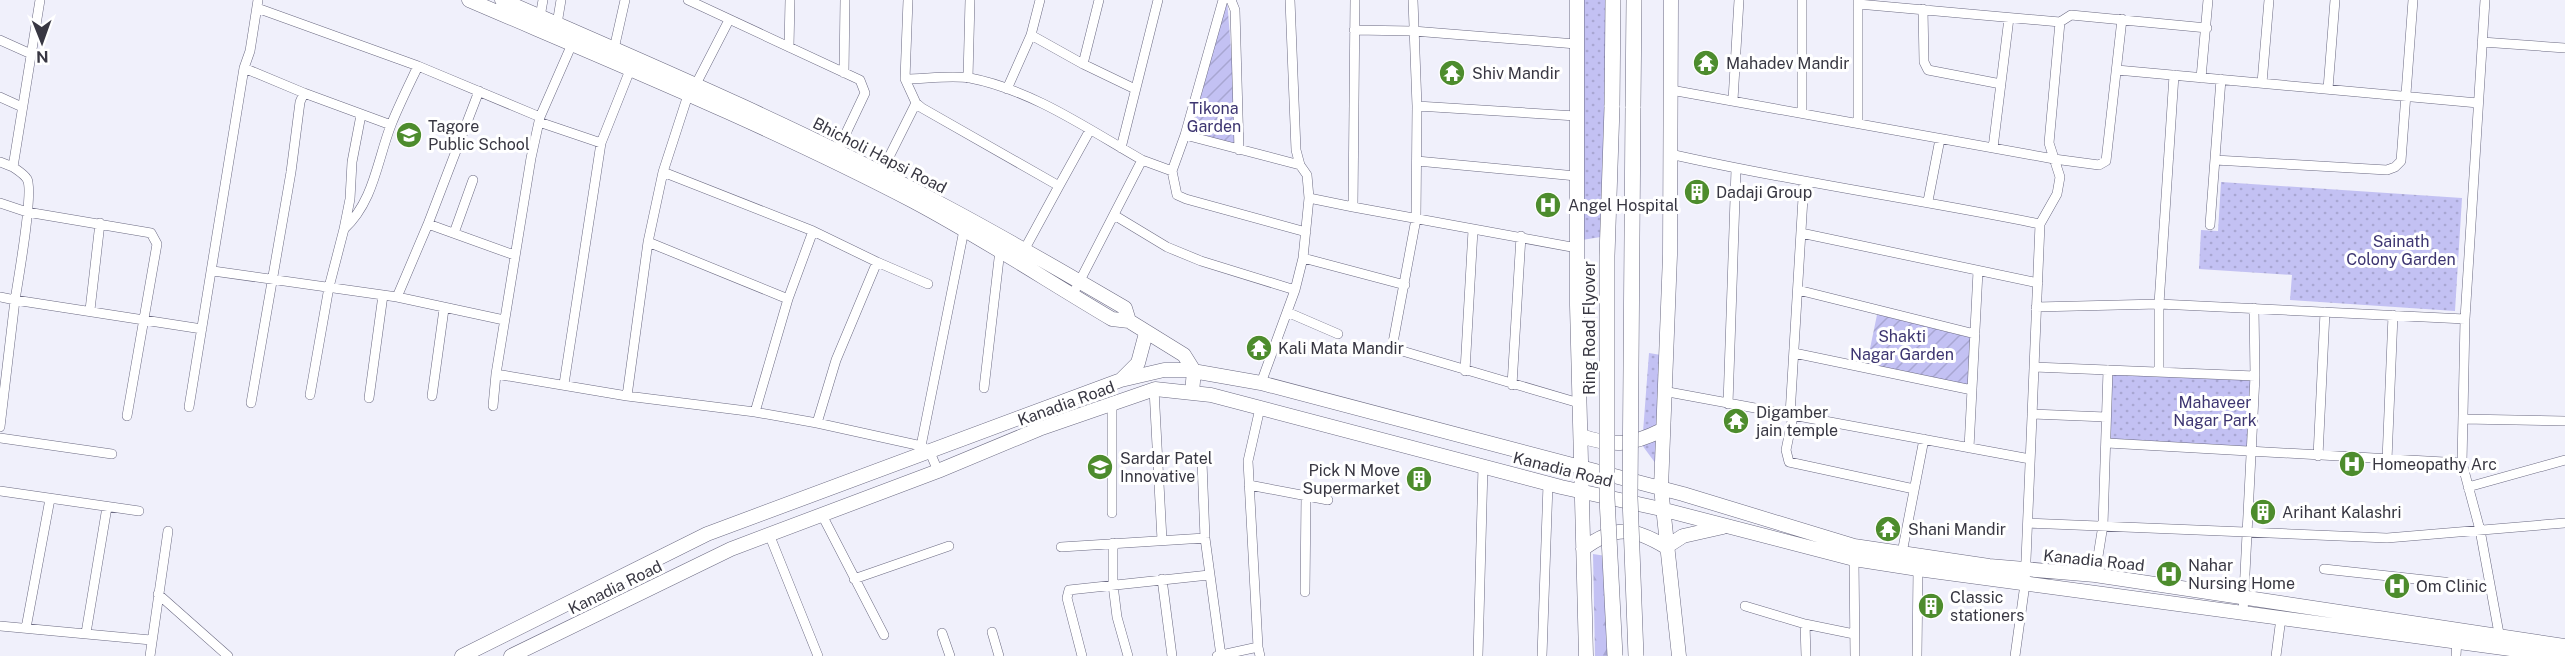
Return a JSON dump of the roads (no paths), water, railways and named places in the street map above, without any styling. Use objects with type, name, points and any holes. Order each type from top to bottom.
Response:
[{"type":"main road","points":[[469,0],[630,70],[691,91],[903,196],[965,224],[1000,250],[1022,256],[1072,296],[1112,320],[1129,321]]},
{"type":"main road","name":"Bhicholi Hapsi Road","points":[[502,0],[614,49],[691,91],[837,152],[881,173],[1022,256],[1080,282],[1125,308],[1129,321],[1184,355],[1194,371]]},
{"type":"main road","points":[[1577,0],[1576,176],[1579,404],[1586,656]]},
{"type":"main road","name":"Ring Road Flyover","points":[[1613,0],[1607,256],[1607,498],[1615,656]]},
{"type":"main road","points":[[1634,0],[1630,497],[1636,656]]},
{"type":"main road","points":[[1671,0],[1670,255],[1663,391],[1661,509],[1679,656]]},
{"type":"main road","points":[[1121,380],[1138,363],[1146,333]]},
{"type":"main road","name":"Kanadia Road","points":[[462,656],[707,534],[925,448],[1011,422],[1121,380],[1164,370],[1194,371],[1261,383],[1661,488],[1854,546],[2024,569],[2096,575],[2244,597],[2500,642],[2565,646]]},
{"type":"main road","points":[[1192,392],[1194,371]]},
{"type":"main road","name":"Kanadia Road","points":[[511,656],[753,540],[938,471],[1112,402],[1154,389],[1211,395],[1548,484],[1661,509],[1854,559],[2281,618],[2458,636]]},
{"type":"main road","points":[[1581,436],[1620,444],[1643,440],[1662,430]]},
{"type":"main road","points":[[744,520],[753,540]]},
{"type":"main road","points":[[1666,547],[1692,533],[1728,526]]},
{"type":"main road","points":[[1583,549],[1601,535],[1622,530],[1644,533],[1666,547]]},
{"type":"main road","points":[[545,615],[555,634]]},
{"type":"main road","points":[[2500,642],[2555,655]]},
{"type":"street","points":[[13,167],[40,0]]},
{"type":"street","points":[[540,16],[543,0]]},
{"type":"street","points":[[557,24],[561,0]]},
{"type":"street","points":[[614,49],[625,0]]},
{"type":"street","points":[[688,0],[860,80],[865,93],[837,152]]},
{"type":"street","points":[[789,47],[790,0]]},
{"type":"street","points":[[844,73],[845,0]]},
{"type":"street","points":[[908,0],[905,79],[916,103],[1059,186]]},
{"type":"street","points":[[968,78],[970,0]]},
{"type":"street","points":[[1007,89],[1031,35],[1040,0]]},
{"type":"street","points":[[1083,64],[1099,0]]},
{"type":"street","points":[[1120,148],[1158,0]]},
{"type":"street","points":[[1223,0],[1173,171],[1177,195],[1306,232]]},
{"type":"street","points":[[1232,0],[1235,10],[1239,150]]},
{"type":"street","points":[[1261,383],[1295,290],[1303,258],[1309,198],[1307,175],[1300,165],[1293,110],[1290,0]]},
{"type":"street","points":[[1353,207],[1355,0]]},
{"type":"street","points":[[1413,0],[1417,106],[1416,219],[1392,348],[1579,404]]},
{"type":"street","points":[[1733,100],[1739,0]]},
{"type":"street","points":[[1802,0],[1802,112]]},
{"type":"street","points":[[2201,78],[2208,0]]},
{"type":"street","points":[[2262,83],[2269,0]]},
{"type":"street","points":[[2328,89],[2335,0]]},
{"type":"street","points":[[2215,160],[2387,170],[2395,167],[2401,161],[2413,0]]},
{"type":"street","points":[[2485,0],[2465,319],[2462,463],[2480,530],[2500,642]]},
{"type":"street","points":[[1858,123],[1858,2],[2060,22],[2071,15],[2206,28]]},
{"type":"street","points":[[189,407],[213,271],[244,68],[250,51],[258,4],[418,66],[601,143]]},
{"type":"street","points":[[1923,9],[1924,62],[1928,70],[2001,84]]},
{"type":"street","points":[[1993,148],[2008,18]]},
{"type":"street","points":[[1671,90],[2098,165],[2106,161],[2122,19]]},
{"type":"street","points":[[627,396],[648,242],[663,172],[691,91],[729,20]]},
{"type":"street","points":[[2015,656],[2025,584],[2040,224],[2057,194],[2060,177],[2049,143],[2060,22]]},
{"type":"street","points":[[1354,30],[1413,31],[1576,44]]},
{"type":"street","points":[[1031,35],[1135,89]]},
{"type":"street","points":[[0,40],[31,54]]},
{"type":"street","points":[[2482,42],[2565,48]]},
{"type":"street","points":[[493,406],[514,255],[540,119],[572,44]]},
{"type":"street","points":[[345,229],[358,216],[366,200],[391,125],[418,66]]},
{"type":"street","points":[[244,68],[391,125]]},
{"type":"street","points":[[564,384],[601,143],[630,70]]},
{"type":"street","points":[[2117,70],[2478,103]]},
{"type":"street","points":[[2159,372],[2159,304],[2174,75]]},
{"type":"street","points":[[905,79],[968,78],[1007,89],[1090,130],[1142,160],[1173,171]]},
{"type":"street","points":[[2210,225],[2221,79]]},
{"type":"street","points":[[397,297],[428,224],[479,91]]},
{"type":"street","points":[[251,403],[291,172],[300,102],[304,93]]},
{"type":"street","points":[[0,98],[22,107]]},
{"type":"street","points":[[881,173],[916,103]]},
{"type":"street","points":[[1417,106],[1576,116]]},
{"type":"street","points":[[310,395],[329,287],[345,229],[350,199],[352,162],[361,115]]},
{"type":"street","points":[[1022,256],[1090,130]]},
{"type":"street","points":[[1185,135],[1300,165]]},
{"type":"street","points":[[1928,201],[1940,139]]},
{"type":"street","points":[[1670,154],[1736,169],[1928,201],[2040,224]]},
{"type":"street","points":[[1072,296],[1142,160]]},
{"type":"street","points":[[1417,161],[1576,176]]},
{"type":"street","points":[[0,162],[13,167],[29,182],[0,427]]},
{"type":"street","points":[[1728,404],[1736,169]]},
{"type":"street","points":[[663,172],[813,231],[928,284]]},
{"type":"street","points":[[454,233],[473,180]]},
{"type":"street","points":[[1804,181],[1791,416],[1786,450],[1789,462],[1914,489]]},
{"type":"street","points":[[1309,198],[1577,248]]},
{"type":"street","points":[[0,203],[27,212],[151,233],[155,237],[157,244],[127,416]]},
{"type":"street","points":[[1114,215],[1167,247],[1201,261],[1295,290]]},
{"type":"street","points":[[90,310],[100,223]]},
{"type":"street","points":[[428,224],[514,255]]},
{"type":"street","points":[[938,471],[925,448],[965,224]]},
{"type":"street","points":[[1465,371],[1473,230]]},
{"type":"street","points":[[755,412],[788,299],[813,231]]},
{"type":"street","points":[[1801,233],[2038,283]]},
{"type":"street","points":[[1512,385],[1521,236]]},
{"type":"street","points":[[648,242],[788,299]]},
{"type":"street","points":[[984,388],[1000,250]]},
{"type":"street","points":[[1303,258],[1404,285]]},
{"type":"street","points":[[817,423],[836,360],[877,262]]},
{"type":"street","points":[[213,271],[397,297],[444,309],[504,320]]},
{"type":"street","points":[[1970,448],[1978,271]]},
{"type":"street","points":[[1798,290],[1975,333]]},
{"type":"street","points":[[369,398],[383,295]]},
{"type":"street","points":[[0,297],[202,329]]},
{"type":"street","points":[[2036,307],[2159,304],[2465,319]]},
{"type":"street","points":[[2243,613],[2255,376],[2254,308]]},
{"type":"street","points":[[432,396],[444,309]]},
{"type":"street","points":[[1287,312],[1338,334]]},
{"type":"street","points":[[2318,456],[2325,312]]},
{"type":"street","points":[[2387,460],[2393,315]]},
{"type":"street","points":[[1794,353],[1972,390]]},
{"type":"street","points":[[2034,367],[2255,376]]},
{"type":"street","points":[[2096,575],[2103,525],[2108,370]]},
{"type":"street","points":[[496,374],[627,396],[755,412],[817,423],[925,448]]},
{"type":"street","points":[[1154,389],[1162,540]]},
{"type":"street","points":[[1663,391],[2030,459]]},
{"type":"street","points":[[1112,402],[1112,513]]},
{"type":"street","points":[[1202,462],[1204,538],[1220,656],[1259,652],[1248,461],[1260,408]]},
{"type":"street","points":[[2032,414],[2106,417]]},
{"type":"street","points":[[2463,419],[2565,421]]},
{"type":"street","points":[[0,438],[112,454]]},
{"type":"street","points":[[1902,553],[1924,439]]},
{"type":"street","points":[[2107,443],[2462,463]]},
{"type":"street","points":[[2468,488],[2565,460]]},
{"type":"street","points":[[1478,656],[1483,466]]},
{"type":"street","points":[[1542,656],[1548,484]]},
{"type":"street","points":[[1249,485],[1328,500]]},
{"type":"street","points":[[0,491],[139,511]]},
{"type":"street","points":[[1305,592],[1306,496]]},
{"type":"street","points":[[26,628],[51,499]]},
{"type":"street","points":[[87,633],[107,507]]},
{"type":"street","points":[[822,515],[884,635]]},
{"type":"street","points":[[2028,524],[2103,525],[2387,538],[2565,524]]},
{"type":"street","points":[[150,656],[168,531]]},
{"type":"street","points":[[769,534],[818,656]]},
{"type":"street","points":[[1061,547],[1204,538]]},
{"type":"street","points":[[1113,543],[1113,585],[1128,656]]},
{"type":"street","points":[[854,579],[949,546]]},
{"type":"street","points":[[1854,559],[1855,656]]},
{"type":"street","points":[[2324,568],[2490,587]]},
{"type":"street","points":[[1917,656],[1918,569]]},
{"type":"street","points":[[1082,656],[1067,593],[1075,588],[1209,575]]},
{"type":"street","points":[[1162,579],[1172,656]]},
{"type":"street","points":[[158,594],[228,656]]},
{"type":"street","points":[[1745,606],[1805,624],[1854,634]]},
{"type":"street","points":[[2276,656],[2281,618]]},
{"type":"street","points":[[1805,624],[1806,656]]},
{"type":"street","points":[[0,626],[151,640]]},
{"type":"street","points":[[992,632],[999,656]]},
{"type":"street","points":[[942,633],[950,656]]},
{"type":"street","points":[[2456,656],[2458,636]]},
{"type":"place","name":"Mahadev Mandir","points":[[1706,63]]},
{"type":"place","name":"Shiv Mandir","points":[[1452,73]]},
{"type":"place","name":"Tagore Public School","points":[[409,135]]},
{"type":"place","name":"Dadaji Group","points":[[1697,192]]},
{"type":"place","name":"Angel Hospital","points":[[1548,205]]},
{"type":"place","name":"Kali Mata Mandir","points":[[1259,348]]},
{"type":"place","name":"Digamber jain temple","points":[[1736,421]]},
{"type":"place","name":"Homeopathy Arc","points":[[2352,464]]},
{"type":"place","name":"Sardar Patel Innovative","points":[[1100,467]]},
{"type":"place","name":"Pick N Move Supermarket","points":[[1419,479]]},
{"type":"place","name":"Arihant Kalashri","points":[[2263,512]]},
{"type":"place","name":"Shani Mandir","points":[[1888,529]]},
{"type":"place","name":"Nahar Nursing Home","points":[[2169,574]]},
{"type":"place","name":"Om Clinic","points":[[2397,586]]},
{"type":"place","name":"Classic stationers","points":[[1931,606]]},
{"type":"park label","name":"Tikona Garden","points":[[1214,117]]},
{"type":"park label","name":"Sainath Colony Garden","points":[[2401,250]]},
{"type":"park label","name":"Shakti Nagar Garden","points":[[1902,345]]},
{"type":"park label","name":"Mahaveer Nagar Park","points":[[2215,411]]}]
